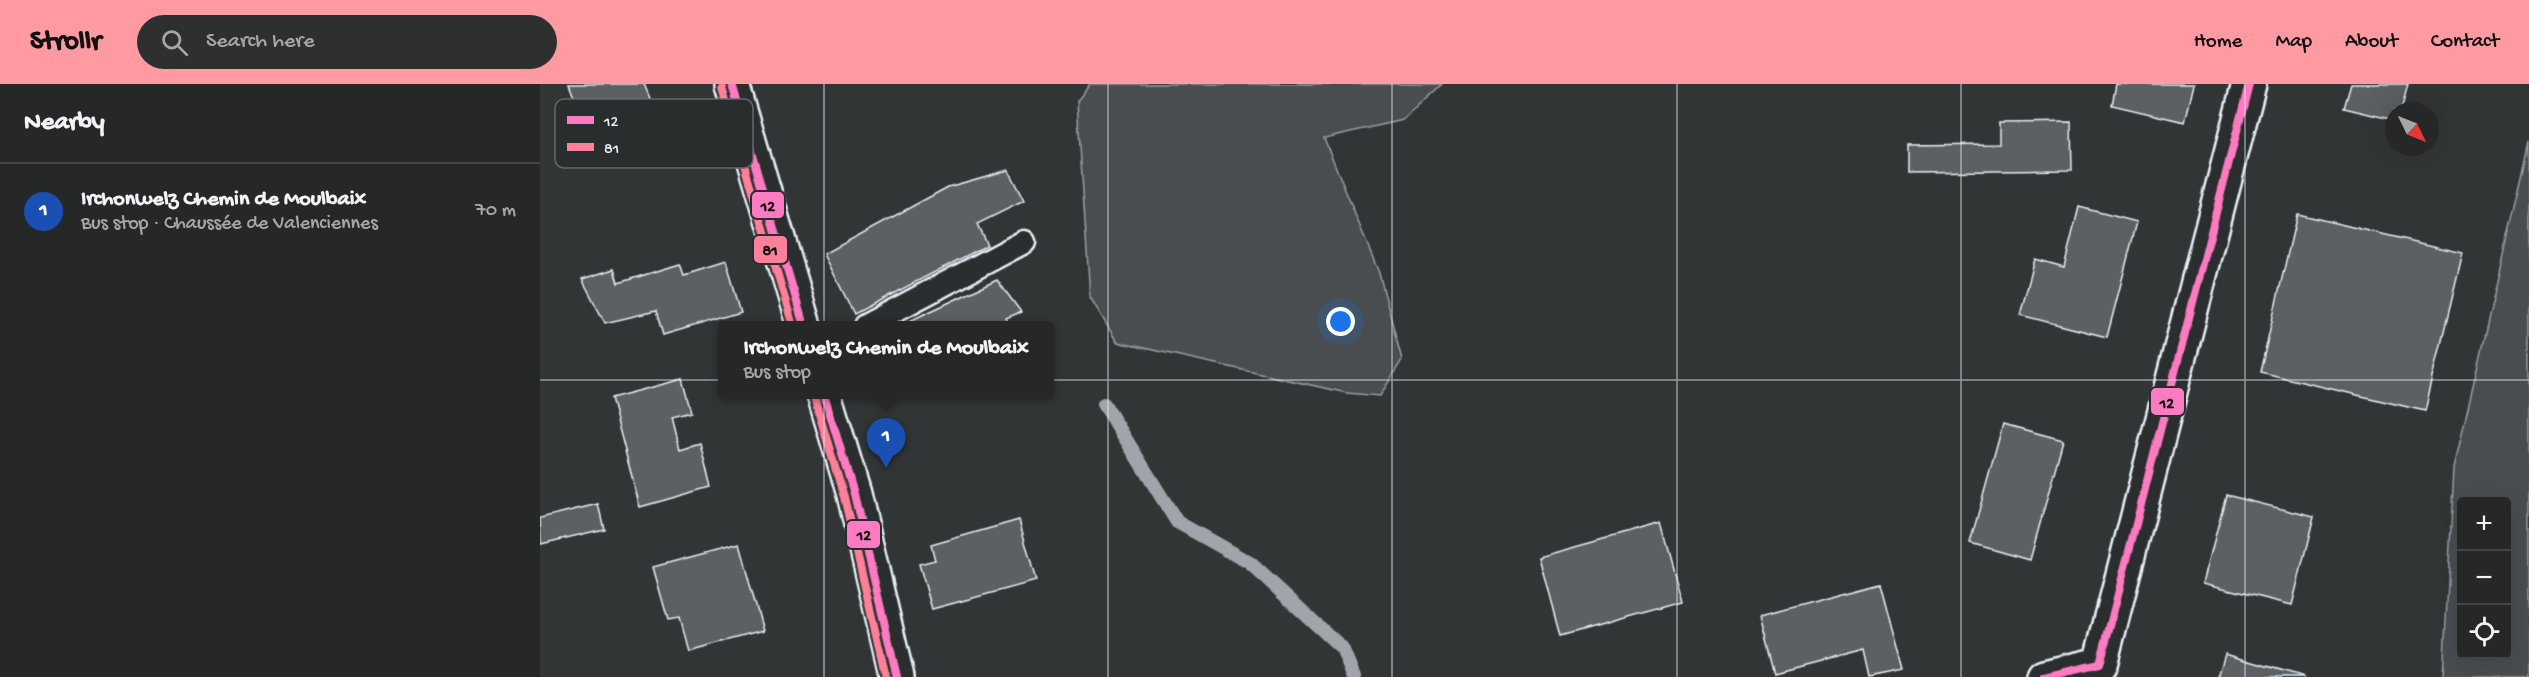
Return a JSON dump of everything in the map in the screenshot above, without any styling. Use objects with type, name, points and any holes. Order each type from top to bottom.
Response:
[{"type":"street","points":[[732,84],[736,99]]},
{"type":"street","points":[[2044,677],[2100,670],[2249,84]]},
{"type":"street","points":[[753,155],[803,321]]},
{"type":"street","points":[[825,399],[857,506],[897,677]]},
{"type":"lane","points":[[874,321],[1024,242]]},
{"type":"shaded area","points":[[1090,84],[1442,84],[1403,120],[1324,138],[1379,273],[1402,360],[1380,396],[1347,393],[1117,342],[1090,297],[1077,101]]},
{"type":"shaded area","points":[[2529,142],[2529,677],[2443,677],[2454,468]]},
{"type":"building","points":[[569,84],[644,84],[650,99],[575,99]]},
{"type":"building","points":[[2116,84],[2194,84],[2185,122],[2112,105]]},
{"type":"building","points":[[2351,84],[2408,84],[2403,102],[2385,102],[2385,118],[2344,108]]},
{"type":"building","points":[[2071,122],[2072,170],[1907,172],[1907,145],[1999,144],[1999,123]]},
{"type":"building","points":[[1008,170],[1024,201],[977,224],[987,245],[854,314],[824,254],[948,187]]},
{"type":"building","points":[[2079,207],[2137,222],[2107,337],[2020,315],[2035,259],[2064,267]]},
{"type":"building","points":[[2297,214],[2463,253],[2425,411],[2260,372]]},
{"type":"building","points":[[726,262],[741,312],[663,335],[656,311],[605,323],[582,279],[614,269],[618,283],[680,264],[684,275]]},
{"type":"building","points":[[997,280],[1021,312],[1006,318],[1008,321],[910,321]]},
{"type":"building","points":[[683,379],[692,412],[672,417],[680,449],[700,443],[711,487],[640,507],[611,398]]},
{"type":"building","points":[[2003,424],[2063,440],[2030,560],[1970,543]]},
{"type":"building","points":[[2226,495],[2314,517],[2292,605],[2203,583]]},
{"type":"building","points":[[598,504],[604,529],[541,544],[540,518]]},
{"type":"building","points":[[1019,520],[1036,581],[932,609],[919,564],[935,560],[931,545]]},
{"type":"building","points":[[1661,523],[1683,602],[1560,636],[1539,557]]},
{"type":"building","points":[[739,544],[763,631],[688,651],[679,618],[668,620],[653,567]]},
{"type":"building","points":[[1881,583],[1904,670],[1869,677],[1863,650],[1775,673],[1760,615]]},
{"type":"building","points":[[2225,654],[2305,677],[2218,677]]},
{"type":"waterway","points":[[1104,404],[1177,522],[1250,563],[1342,648],[1354,677]]},
{"type":"transit line","name":"12","points":[[732,84],[736,99]]},
{"type":"transit line","name":"12","points":[[2044,677],[2100,664],[2249,84]]},
{"type":"transit line","name":"81","points":[[722,87],[726,99]]},
{"type":"transit line","name":"12","points":[[753,155],[803,321]]},
{"type":"transit line","name":"81","points":[[746,168],[792,321]]},
{"type":"transit line","name":"81","points":[[815,399],[844,497],[886,677]]},
{"type":"transit line","name":"12","points":[[826,399],[854,494],[897,677]]},
{"type":"place","name":"Irchonwelz Chemin de Moulbaix","points":[[886,468]]}]
